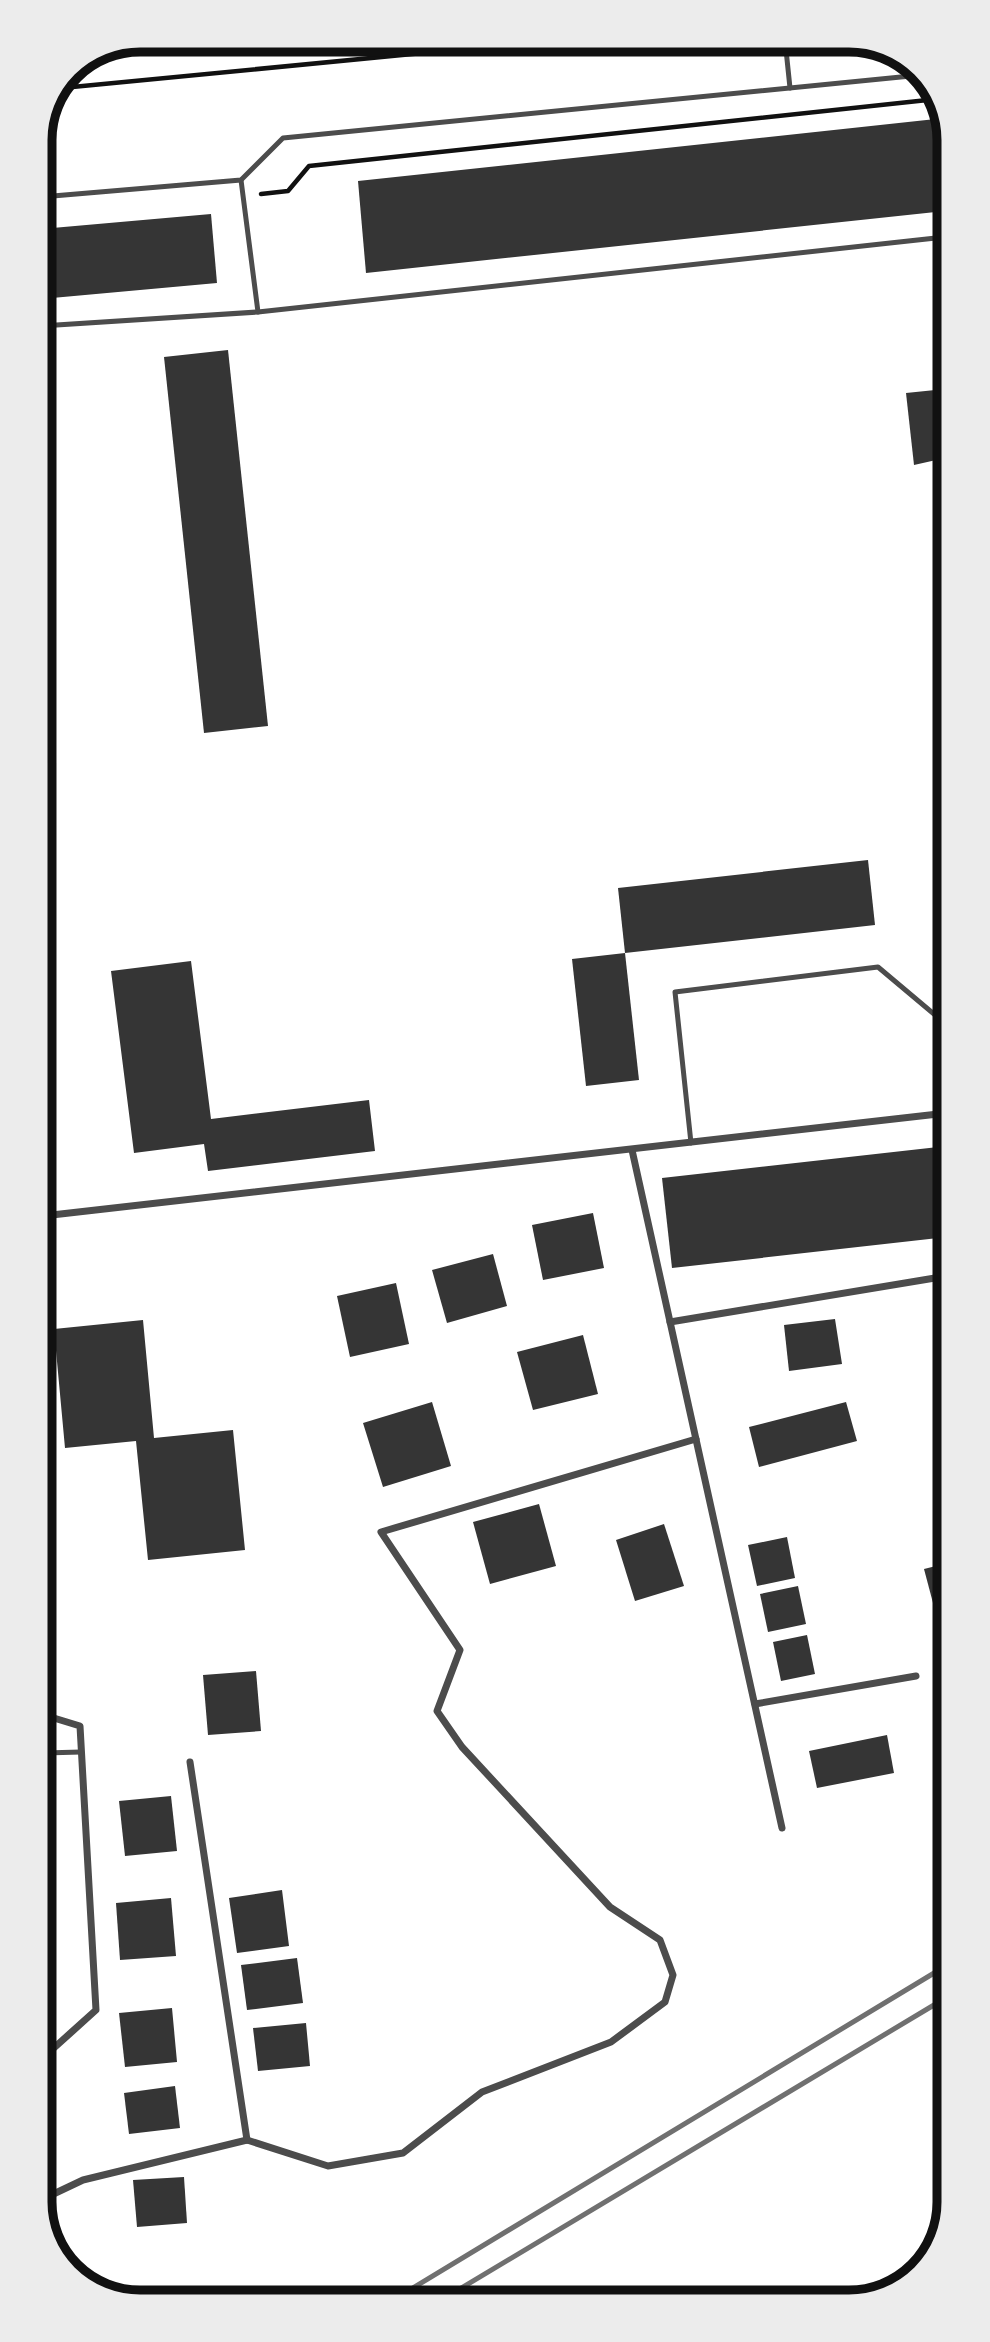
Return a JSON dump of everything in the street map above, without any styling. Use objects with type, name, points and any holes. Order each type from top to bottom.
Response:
[{"type":"street","points":[[52,1215],[937,1114]]},
{"type":"street","points":[[632,1150],[782,1828]]},
{"type":"street","points":[[670,1322],[937,1278]]},
{"type":"street","points":[[52,2195],[83,2180],[247,2140],[328,2166],[403,2153],[482,2092],[611,2042],[665,2002],[673,1975],[660,1940],[610,1907],[462,1747],[437,1711],[460,1650],[381,1532],[696,1439]]},
{"type":"street","points":[[755,1704],[916,1676]]},
{"type":"street","points":[[52,1717],[80,1726],[96,2010],[52,2050]]},
{"type":"street","points":[[190,1762],[247,2140]]},
{"type":"lane","points":[[786,53],[790,88]]},
{"type":"lane","points":[[53,196],[241,180],[283,138],[909,76]]},
{"type":"lane","points":[[241,180],[258,312]]},
{"type":"lane","points":[[53,325],[258,312],[937,238]]},
{"type":"lane","points":[[691,1143],[675,992],[878,967],[937,1017]]},
{"type":"lane","points":[[52,1753],[81,1752]]},
{"type":"path","points":[[71,87],[429,52]]},
{"type":"path","points":[[242,195],[288,191],[309,166],[927,100]]},
{"type":"building","points":[[935,119],[936,124],[937,212],[366,273],[358,181]]},
{"type":"building","points":[[211,214],[217,283],[53,298],[53,228]]},
{"type":"building","points":[[228,350],[268,726],[204,733],[164,357]]},
{"type":"building","points":[[937,390],[937,460],[914,465],[906,393]]},
{"type":"building","points":[[868,860],[875,925],[625,953],[618,888]]},
{"type":"building","points":[[625,953],[639,1080],[586,1086],[572,959]]},
{"type":"building","points":[[191,961],[211,1119],[369,1100],[375,1151],[208,1171],[204,1144],[134,1153],[111,971]]},
{"type":"building","points":[[937,1147],[937,1238],[672,1268],[662,1178]]},
{"type":"building","points":[[593,1213],[604,1268],[543,1280],[532,1225]]},
{"type":"building","points":[[493,1254],[507,1306],[447,1323],[432,1270]]},
{"type":"building","points":[[396,1283],[409,1344],[350,1357],[337,1296]]},
{"type":"building","points":[[835,1319],[842,1364],[789,1371],[784,1325]]},
{"type":"building","points":[[143,1320],[154,1438],[233,1430],[245,1550],[148,1560],[136,1441],[65,1448],[54,1329]]},
{"type":"building","points":[[583,1335],[598,1394],[533,1410],[517,1352]]},
{"type":"building","points":[[432,1402],[451,1466],[383,1487],[363,1423]]},
{"type":"building","points":[[846,1402],[857,1441],[759,1467],[749,1427]]},
{"type":"building","points":[[539,1504],[556,1566],[490,1584],[473,1522]]},
{"type":"building","points":[[664,1524],[684,1586],[635,1601],[616,1540]]},
{"type":"building","points":[[787,1537],[795,1578],[757,1586],[748,1545]]},
{"type":"building","points":[[937,1566],[937,1618],[924,1569]]},
{"type":"building","points":[[798,1586],[806,1624],[768,1632],[760,1594]]},
{"type":"building","points":[[807,1635],[815,1674],[781,1681],[773,1642]]},
{"type":"building","points":[[256,1671],[261,1731],[208,1735],[203,1675]]},
{"type":"building","points":[[887,1735],[894,1773],[817,1788],[809,1751]]},
{"type":"building","points":[[171,1796],[177,1851],[125,1856],[119,1801]]},
{"type":"building","points":[[282,1890],[289,1946],[237,1953],[229,1898]]},
{"type":"building","points":[[171,1898],[176,1956],[120,1960],[116,1903]]},
{"type":"building","points":[[297,1958],[303,2003],[247,2010],[241,1965]]},
{"type":"building","points":[[172,2008],[177,2062],[125,2067],[119,2013]]},
{"type":"building","points":[[306,2023],[310,2066],[258,2071],[253,2028]]},
{"type":"building","points":[[175,2086],[180,2128],[129,2134],[124,2093]]},
{"type":"building","points":[[184,2177],[187,2223],[137,2227],[133,2180]]},
{"type":"railway","points":[[411,2289],[937,1971]]},
{"type":"railway","points":[[459,2289],[937,2003]]}]
